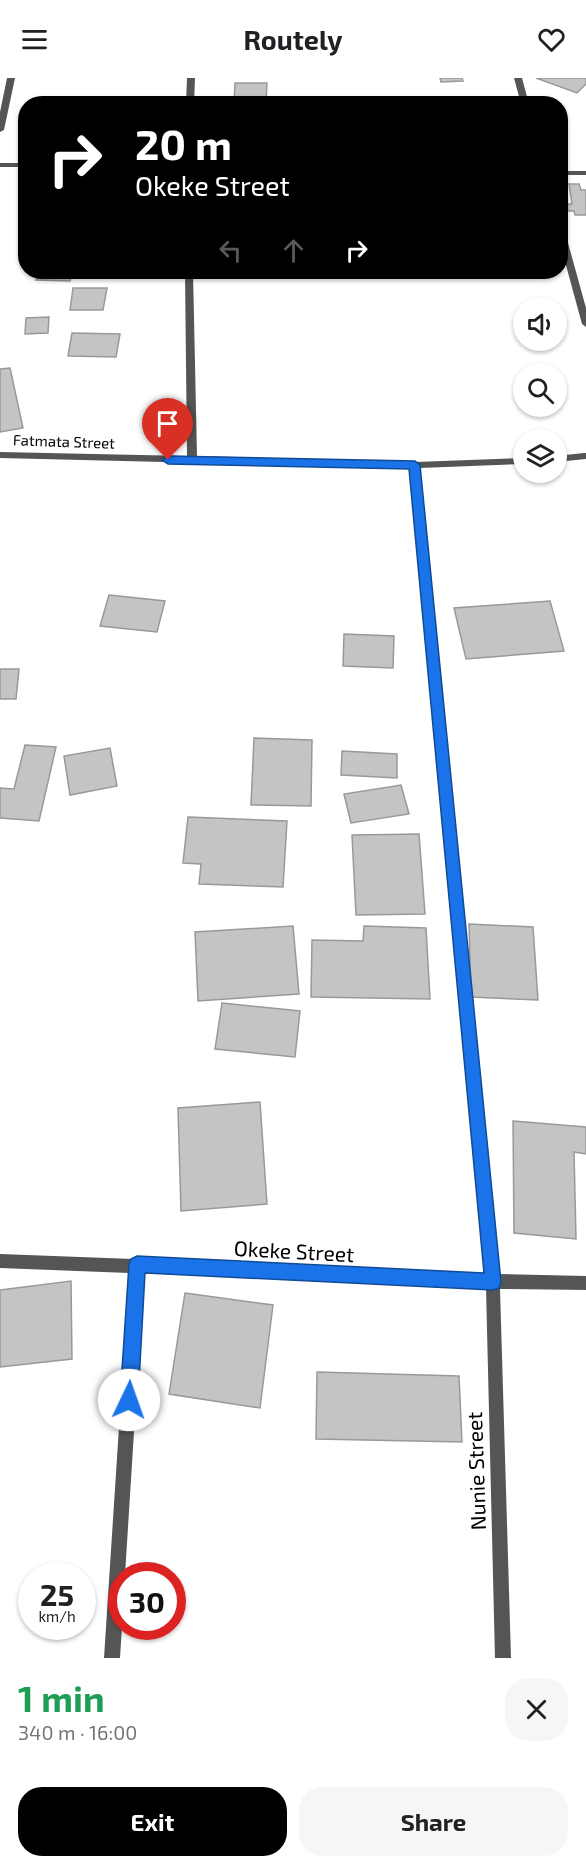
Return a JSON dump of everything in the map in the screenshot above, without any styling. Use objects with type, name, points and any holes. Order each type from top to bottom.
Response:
[{"type":"street","points":[[0,129],[11,78]]},
{"type":"street","points":[[190,96],[191,78]]},
{"type":"street","points":[[518,78],[523,96]]},
{"type":"street","points":[[0,165],[18,165]]},
{"type":"street","points":[[568,173],[586,173]]},
{"type":"street","points":[[568,258],[586,324]]},
{"type":"street","points":[[189,279],[192,461]]},
{"type":"street","name":"Fatmata Street","points":[[0,455],[415,465],[513,461]]},
{"type":"street","points":[[567,457],[585,455]]},
{"type":"street","name":"Nunie Street","points":[[415,465],[493,1282],[503,1658]]},
{"type":"street","name":"Okeke Street","points":[[0,1261],[137,1264],[493,1282],[586,1283]]},
{"type":"street","points":[[112,1658],[137,1264]]},
{"type":"building","points":[[440,78],[462,78],[463,81],[441,82]]},
{"type":"building","points":[[536,78],[586,78],[586,84],[577,93]]},
{"type":"building","points":[[235,83],[267,83],[266,96],[234,96]]},
{"type":"building","points":[[569,184],[579,184],[581,190],[586,190],[586,215],[575,215],[574,211],[568,211],[568,204],[572,204]]},
{"type":"building","points":[[36,279],[70,279],[70,281]]},
{"type":"building","points":[[73,288],[107,288],[103,310],[70,310]]},
{"type":"building","points":[[49,317],[48,333],[25,334],[26,318]]},
{"type":"building","points":[[72,333],[120,334],[116,357],[68,356]]},
{"type":"building","points":[[10,368],[23,428],[0,432],[0,369]]},
{"type":"building","points":[[109,595],[165,601],[157,632],[100,626]]},
{"type":"building","points":[[550,601],[564,651],[466,659],[454,608]]},
{"type":"building","points":[[344,634],[394,636],[393,668],[343,666]]},
{"type":"building","points":[[0,669],[19,669],[16,699],[0,699]]},
{"type":"building","points":[[254,738],[312,740],[311,806],[251,805]]},
{"type":"building","points":[[25,745],[56,747],[39,821],[0,818],[0,788],[14,789]]},
{"type":"building","points":[[110,748],[117,786],[70,795],[64,756]]},
{"type":"building","points":[[342,751],[397,754],[397,778],[341,775]]},
{"type":"building","points":[[401,785],[409,814],[351,823],[344,794]]},
{"type":"building","points":[[188,817],[287,821],[283,887],[199,884],[201,864],[183,863]]},
{"type":"building","points":[[419,834],[425,914],[356,915],[352,835]]},
{"type":"building","points":[[469,924],[533,927],[538,1000],[471,997]]},
{"type":"building","points":[[293,926],[299,994],[198,1001],[195,932]]},
{"type":"building","points":[[364,926],[426,928],[430,999],[311,997],[312,940],[363,941]]},
{"type":"building","points":[[222,1003],[300,1011],[295,1057],[215,1049]]},
{"type":"building","points":[[260,1102],[267,1204],[181,1211],[178,1108]]},
{"type":"building","points":[[513,1121],[586,1127],[586,1154],[574,1152],[576,1239],[514,1233]]},
{"type":"building","points":[[71,1281],[72,1359],[0,1367],[0,1290]]},
{"type":"building","points":[[185,1293],[273,1305],[260,1408],[169,1394]]},
{"type":"building","points":[[317,1372],[459,1376],[462,1442],[316,1439]]},
{"type":"route","points":[[129,1400],[137,1264],[493,1282],[415,465],[168,460]]}]
